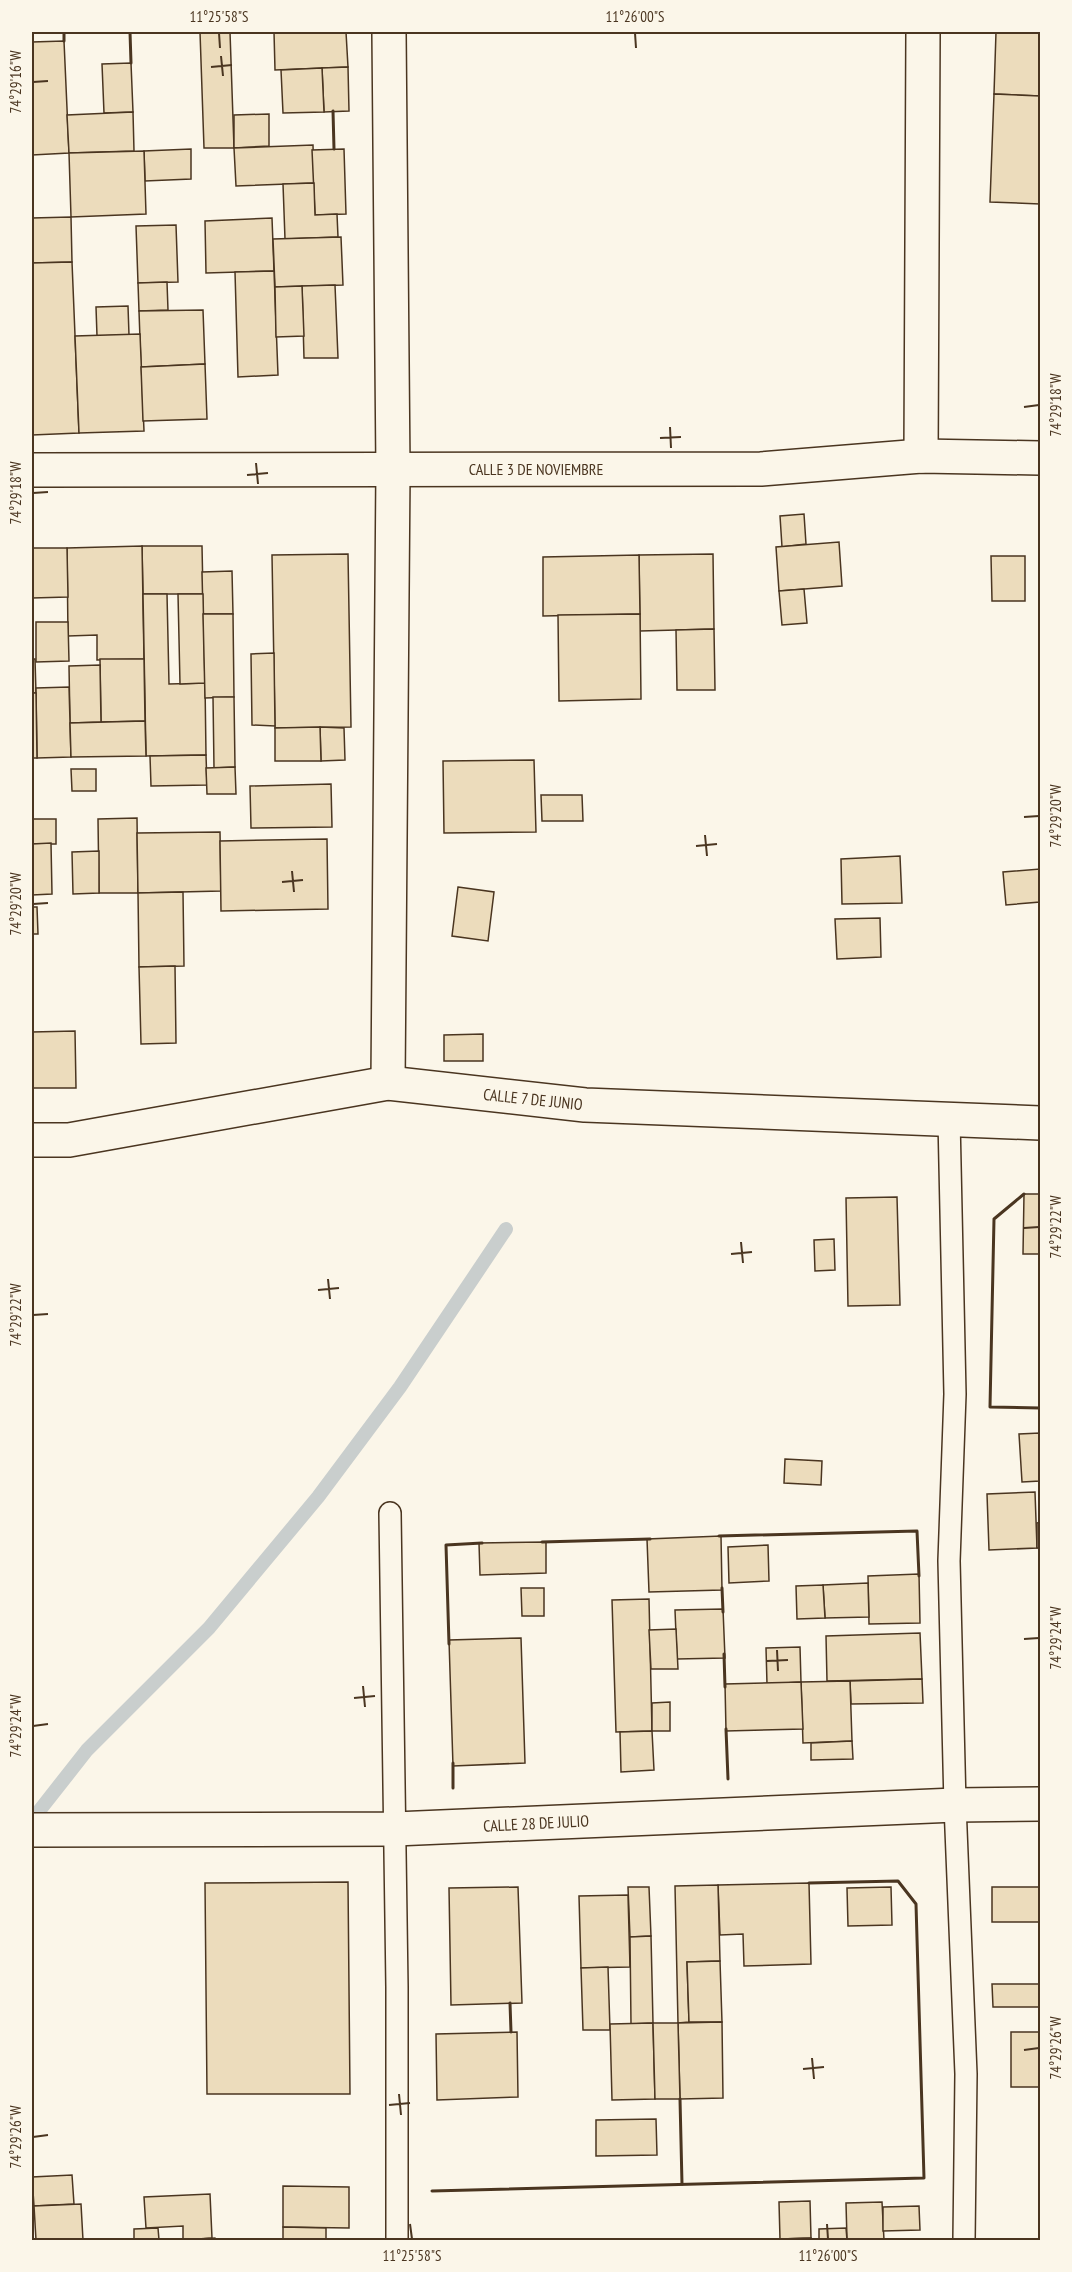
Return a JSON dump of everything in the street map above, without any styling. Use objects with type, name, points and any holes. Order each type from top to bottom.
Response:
[{"type":"street","points":[[388,32],[393,470],[388,1083]]},
{"type":"street","points":[[921,456],[923,32]]},
{"type":"street","name":"CALLE 3 DE NOVIEMBRE","points":[[32,470],[761,468],[921,456],[1041,458]]},
{"type":"street","name":"CALLE 7 DE JUNIO","points":[[32,1140],[69,1140],[388,1083],[585,1105],[1041,1123]]},
{"type":"street","name":"CALLE 28 DE JULIO","points":[[32,1830],[395,1829],[955,1805],[1041,1804]]},
{"type":"lane","points":[[949,1119],[955,1394],[949,1560],[955,1805],[966,2074],[964,2241]]},
{"type":"lane","points":[[390,1513],[395,1829],[397,2241]]},
{"type":"building","points":[[200,32],[230,32],[234,148],[204,148]]},
{"type":"building","points":[[274,32],[346,32],[348,67],[275,70]]},
{"type":"building","points":[[996,32],[1040,32],[1040,96],[994,94]]},
{"type":"building","points":[[64,41],[69,153],[32,155],[32,42]]},
{"type":"building","points":[[131,63],[133,112],[104,113],[102,64]]},
{"type":"building","points":[[348,67],[349,111],[324,112],[322,68]]},
{"type":"building","points":[[322,68],[324,112],[283,113],[281,70]]},
{"type":"building","points":[[994,94],[1040,96],[1040,204],[990,202]]},
{"type":"building","points":[[133,112],[134,151],[69,153],[67,115]]},
{"type":"building","points":[[269,114],[269,146],[234,148],[234,115]]},
{"type":"building","points":[[313,145],[314,183],[236,186],[234,148]]},
{"type":"building","points":[[191,149],[191,179],[145,181],[144,151]]},
{"type":"building","points":[[344,149],[346,214],[315,215],[312,150]]},
{"type":"building","points":[[144,151],[146,214],[71,217],[69,153]]},
{"type":"building","points":[[314,183],[315,215],[337,214],[338,237],[285,239],[283,184]]},
{"type":"building","points":[[71,217],[72,262],[32,263],[32,218]]},
{"type":"building","points":[[272,218],[274,271],[206,273],[205,221]]},
{"type":"building","points":[[176,225],[178,282],[138,283],[136,226]]},
{"type":"building","points":[[341,237],[343,285],[275,287],[273,239]]},
{"type":"building","points":[[72,262],[79,433],[32,435],[32,263]]},
{"type":"building","points":[[274,271],[278,375],[238,377],[235,272]]},
{"type":"building","points":[[167,282],[168,310],[139,311],[138,283]]},
{"type":"building","points":[[335,285],[338,358],[304,358],[302,286]]},
{"type":"building","points":[[302,286],[304,336],[276,337],[275,287]]},
{"type":"building","points":[[128,306],[129,335],[97,336],[96,307]]},
{"type":"building","points":[[203,310],[205,364],[141,367],[139,311]]},
{"type":"building","points":[[140,334],[144,431],[79,433],[75,336]]},
{"type":"building","points":[[205,364],[207,419],[143,421],[141,367]]},
{"type":"building","points":[[804,514],[806,544],[782,547],[780,516]]},
{"type":"building","points":[[839,542],[842,586],[779,591],[776,547]]},
{"type":"building","points":[[142,546],[202,546],[203,594],[143,594]]},
{"type":"building","points":[[142,546],[144,659],[97,660],[97,635],[68,636],[67,548]]},
{"type":"building","points":[[32,548],[67,548],[68,597],[32,598]]},
{"type":"building","points":[[348,554],[351,727],[275,728],[272,555]]},
{"type":"building","points":[[713,554],[714,629],[640,631],[639,555]]},
{"type":"building","points":[[639,555],[640,614],[543,616],[543,557]]},
{"type":"building","points":[[991,556],[1025,556],[1025,601],[992,601]]},
{"type":"building","points":[[232,571],[233,614],[203,614],[202,572]]},
{"type":"building","points":[[804,589],[807,623],[782,625],[779,591]]},
{"type":"building","points":[[143,594],[167,594],[169,684],[205,683],[206,755],[146,756]]},
{"type":"building","points":[[178,594],[203,594],[205,683],[180,684]]},
{"type":"building","points":[[203,614],[233,614],[234,697],[205,698]]},
{"type":"building","points":[[640,614],[641,699],[559,701],[558,615]]},
{"type":"building","points":[[36,622],[68,622],[69,661],[36,662]]},
{"type":"building","points":[[714,629],[715,690],[677,690],[676,630]]},
{"type":"building","points":[[274,653],[275,726],[252,725],[251,654]]},
{"type":"building","points":[[32,659],[35,659],[36,693],[32,693]]},
{"type":"building","points":[[100,659],[144,659],[145,721],[101,722]]},
{"type":"building","points":[[100,665],[101,722],[70,723],[69,666]]},
{"type":"building","points":[[69,687],[71,757],[37,758],[36,688]]},
{"type":"building","points":[[32,693],[36,693],[37,758],[32,758]]},
{"type":"building","points":[[213,697],[234,697],[235,767],[214,768]]},
{"type":"building","points":[[145,721],[146,756],[71,757],[70,723]]},
{"type":"building","points":[[320,727],[344,728],[345,760],[321,761]]},
{"type":"building","points":[[320,727],[321,761],[275,761],[275,728]]},
{"type":"building","points":[[206,755],[207,785],[151,786],[150,756]]},
{"type":"building","points":[[534,760],[536,832],[444,833],[443,761]]},
{"type":"building","points":[[235,767],[236,794],[207,794],[206,768]]},
{"type":"building","points":[[71,769],[96,769],[96,791],[72,791]]},
{"type":"building","points":[[331,784],[332,827],[251,828],[250,786]]},
{"type":"building","points":[[541,795],[582,795],[583,821],[542,821]]},
{"type":"building","points":[[137,818],[138,893],[99,893],[98,819]]},
{"type":"building","points":[[32,819],[56,819],[56,844],[32,844]]},
{"type":"building","points":[[220,832],[221,891],[138,893],[137,833]]},
{"type":"building","points":[[327,839],[328,909],[221,911],[220,841]]},
{"type":"building","points":[[51,843],[52,894],[32,895],[32,844]]},
{"type":"building","points":[[99,851],[99,893],[73,894],[72,852]]},
{"type":"building","points":[[900,856],[902,903],[842,904],[841,859]]},
{"type":"building","points":[[1040,869],[1040,902],[1006,905],[1003,872]]},
{"type":"building","points":[[458,887],[494,892],[488,941],[452,936]]},
{"type":"building","points":[[183,892],[184,966],[139,967],[138,893]]},
{"type":"building","points":[[32,907],[37,907],[38,934],[32,934]]},
{"type":"building","points":[[880,918],[881,957],[837,959],[835,919]]},
{"type":"building","points":[[32,934],[33,998],[32,998]]},
{"type":"building","points":[[175,966],[176,1043],[141,1044],[139,967]]},
{"type":"building","points":[[75,1031],[76,1088],[32,1088],[32,1032]]},
{"type":"building","points":[[483,1034],[483,1061],[444,1061],[444,1035]]},
{"type":"building","points":[[1024,1194],[1040,1194],[1040,1254],[1023,1254]]},
{"type":"building","points":[[897,1197],[900,1305],[848,1306],[846,1198]]},
{"type":"building","points":[[834,1239],[835,1270],[815,1271],[814,1240]]},
{"type":"building","points":[[1040,1433],[1040,1481],[1022,1482],[1019,1434]]},
{"type":"building","points":[[785,1459],[822,1461],[821,1485],[784,1483]]},
{"type":"building","points":[[1035,1492],[1037,1548],[989,1550],[987,1494]]},
{"type":"building","points":[[1040,1522],[1040,1548],[1037,1548],[1037,1523]]},
{"type":"building","points":[[721,1536],[722,1590],[649,1592],[647,1539]]},
{"type":"building","points":[[546,1542],[546,1573],[480,1575],[479,1543]]},
{"type":"building","points":[[768,1545],[769,1581],[729,1583],[728,1547]]},
{"type":"building","points":[[919,1574],[920,1623],[869,1624],[868,1576]]},
{"type":"building","points":[[868,1583],[869,1617],[825,1618],[823,1585]]},
{"type":"building","points":[[823,1585],[825,1618],[797,1619],[796,1586]]},
{"type":"building","points":[[521,1588],[544,1588],[544,1616],[522,1616]]},
{"type":"building","points":[[649,1599],[652,1731],[616,1732],[612,1600]]},
{"type":"building","points":[[723,1609],[725,1658],[677,1659],[675,1610]]},
{"type":"building","points":[[676,1629],[678,1669],[651,1669],[649,1630]]},
{"type":"building","points":[[920,1633],[922,1679],[827,1681],[826,1636]]},
{"type":"building","points":[[521,1638],[525,1763],[453,1766],[449,1640]]},
{"type":"building","points":[[800,1647],[801,1682],[767,1684],[766,1648]]},
{"type":"building","points":[[922,1679],[923,1703],[851,1704],[850,1681]]},
{"type":"building","points":[[850,1681],[852,1741],[803,1743],[801,1682]]},
{"type":"building","points":[[801,1682],[803,1729],[726,1731],[725,1684]]},
{"type":"building","points":[[670,1702],[670,1731],[652,1731],[652,1703]]},
{"type":"building","points":[[652,1731],[654,1770],[621,1772],[620,1732]]},
{"type":"building","points":[[852,1741],[853,1759],[811,1760],[811,1743]]},
{"type":"building","points":[[348,1882],[350,2094],[207,2094],[205,1883]]},
{"type":"building","points":[[809,1883],[811,1964],[744,1966],[743,1934],[720,1935],[718,1885]]},
{"type":"building","points":[[718,1885],[720,1961],[687,1962],[689,2022],[678,2023],[675,1886]]},
{"type":"building","points":[[518,1887],[522,2003],[451,2005],[449,1888]]},
{"type":"building","points":[[628,1887],[649,1887],[651,1936],[630,1937]]},
{"type":"building","points":[[891,1887],[892,1925],[848,1926],[847,1888]]},
{"type":"building","points":[[992,1887],[1040,1887],[1040,1922],[992,1922]]},
{"type":"building","points":[[628,1895],[630,1967],[581,1968],[579,1896]]},
{"type":"building","points":[[651,1936],[653,2023],[631,2024],[630,1937]]},
{"type":"building","points":[[720,1961],[722,2022],[689,2022],[687,1962]]},
{"type":"building","points":[[608,1967],[610,2030],[583,2030],[581,1968]]},
{"type":"building","points":[[992,1984],[1040,1984],[1040,2007],[993,2007]]},
{"type":"building","points":[[722,2022],[723,2098],[680,2099],[678,2023]]},
{"type":"building","points":[[653,2023],[655,2099],[612,2100],[610,2024]]},
{"type":"building","points":[[653,2023],[678,2023],[680,2099],[655,2099]]},
{"type":"building","points":[[517,2032],[518,2097],[437,2100],[436,2034]]},
{"type":"building","points":[[1011,2032],[1040,2032],[1040,2087],[1011,2087]]},
{"type":"building","points":[[656,2119],[657,2155],[596,2156],[596,2120]]},
{"type":"building","points":[[72,2175],[74,2204],[34,2206],[32,2177]]},
{"type":"building","points":[[283,2186],[349,2187],[349,2228],[283,2227]]},
{"type":"building","points":[[210,2194],[212,2238],[183,2240],[183,2226],[146,2228],[144,2197]]},
{"type":"building","points":[[810,2201],[811,2238],[780,2239],[779,2202]]},
{"type":"building","points":[[882,2202],[884,2240],[847,2240],[846,2203]]},
{"type":"building","points":[[81,2204],[83,2240],[36,2240],[34,2206]]},
{"type":"building","points":[[919,2206],[920,2230],[883,2231],[883,2207]]},
{"type":"building","points":[[283,2227],[326,2228],[326,2240],[283,2240]]},
{"type":"building","points":[[158,2228],[159,2240],[134,2240],[134,2229]]},
{"type":"building","points":[[846,2228],[847,2240],[819,2240],[819,2229]]},
{"type":"building","points":[[215,2238],[216,2240],[183,2240]]},
{"type":"building","points":[[811,2238],[811,2240],[780,2240],[780,2239]]},
{"type":"waterway","points":[[32,1820],[87,1750],[209,1628],[318,1497],[400,1387],[506,1229]]},
{"type":"wall","points":[[64,32],[64,41]]},
{"type":"wall","points":[[130,32],[131,63]]},
{"type":"wall","points":[[333,111],[334,149]]},
{"type":"wall","points":[[1024,1194],[994,1219],[990,1407],[1040,1408]]},
{"type":"wall","points":[[719,1536],[917,1531],[919,1576]]},
{"type":"wall","points":[[542,1542],[650,1539]]},
{"type":"wall","points":[[449,1644],[446,1545],[482,1543]]},
{"type":"wall","points":[[722,1588],[723,1612]]},
{"type":"wall","points":[[724,1654],[725,1687]]},
{"type":"wall","points":[[726,1729],[728,1779]]},
{"type":"wall","points":[[453,1763],[453,1788]]},
{"type":"wall","points":[[432,2191],[924,2178],[916,1904],[898,1881],[809,1883]]},
{"type":"wall","points":[[510,2003],[511,2032]]},
{"type":"wall","points":[[680,2099],[682,2184]]}]
